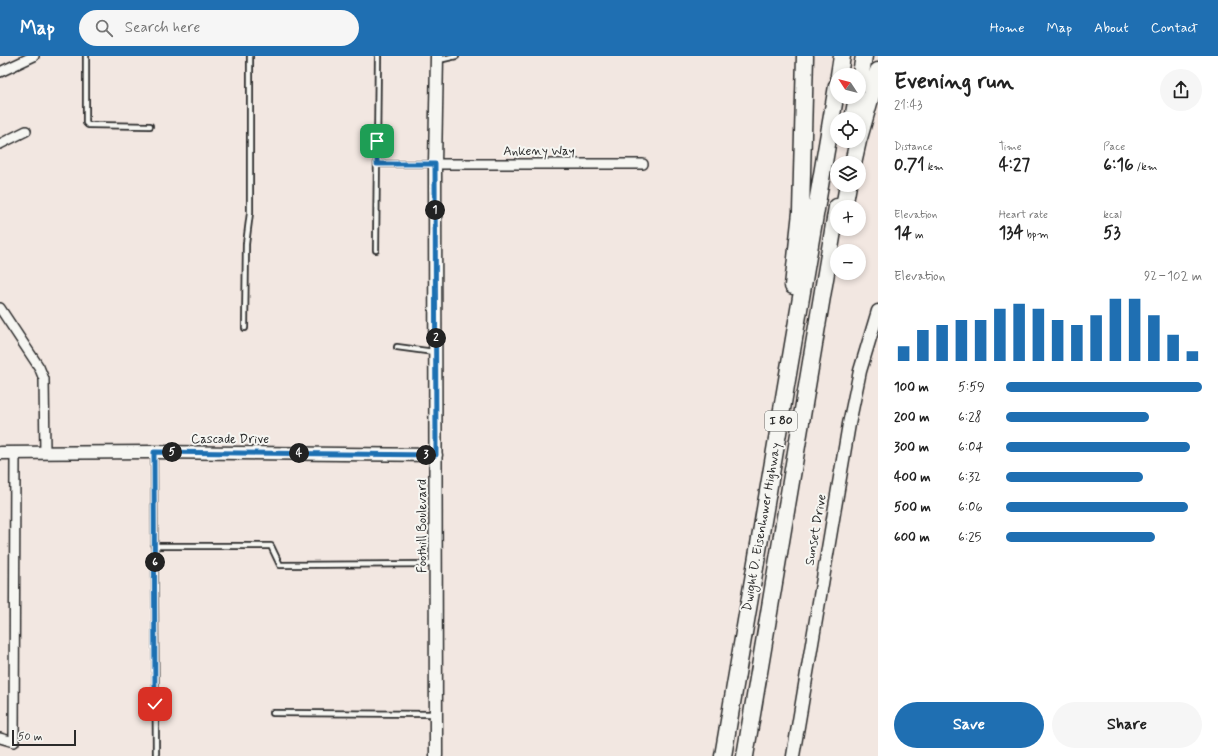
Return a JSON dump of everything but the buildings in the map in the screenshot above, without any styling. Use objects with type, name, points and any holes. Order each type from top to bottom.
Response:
[{"type":"highway","points":[[775,452],[801,212],[805,56]]},
{"type":"highway","points":[[840,68],[842,56]]},
{"type":"highway","points":[[862,68],[864,56]]},
{"type":"highway","points":[[866,115],[878,71]]},
{"type":"highway","name":"Dwight D. Eisenhower Highway","points":[[723,756],[834,104]]},
{"type":"highway","name":"Dwight D. Eisenhower Highway","points":[[745,756],[832,236]]},
{"type":"highway","points":[[809,374],[838,236]]},
{"type":"street","points":[[0,72],[34,56]]},
{"type":"street","name":"Foothill Boulevard","points":[[436,756],[435,164],[437,58]]},
{"type":"street","points":[[0,144],[26,131]]},
{"type":"street","name":"Ankeny Way","points":[[435,164],[643,164]]},
{"type":"street","points":[[0,308],[39,367],[44,379],[45,453]]},
{"type":"street","name":"Sunset Drive","points":[[793,756],[849,424],[860,371],[878,311]]},
{"type":"street","name":"Cascade Drive","points":[[0,453],[154,452],[436,455]]},
{"type":"street","points":[[0,738],[14,742],[15,453]]},
{"type":"lane","points":[[86,56],[86,123],[88,125],[150,126]]},
{"type":"lane","points":[[245,328],[246,244],[250,214],[250,56]]},
{"type":"lane","points":[[376,250],[378,56]]},
{"type":"lane","points":[[437,58],[456,56]]},
{"type":"lane","points":[[377,164],[435,164]]},
{"type":"lane","points":[[397,347],[436,352]]},
{"type":"lane","points":[[154,452],[156,756]]},
{"type":"lane","points":[[154,546],[271,546],[280,564],[436,564]]},
{"type":"lane","points":[[273,713],[436,714]]},
{"type":"route","points":[[155,704],[154,452],[436,455],[435,164],[377,164],[377,141]]}]
